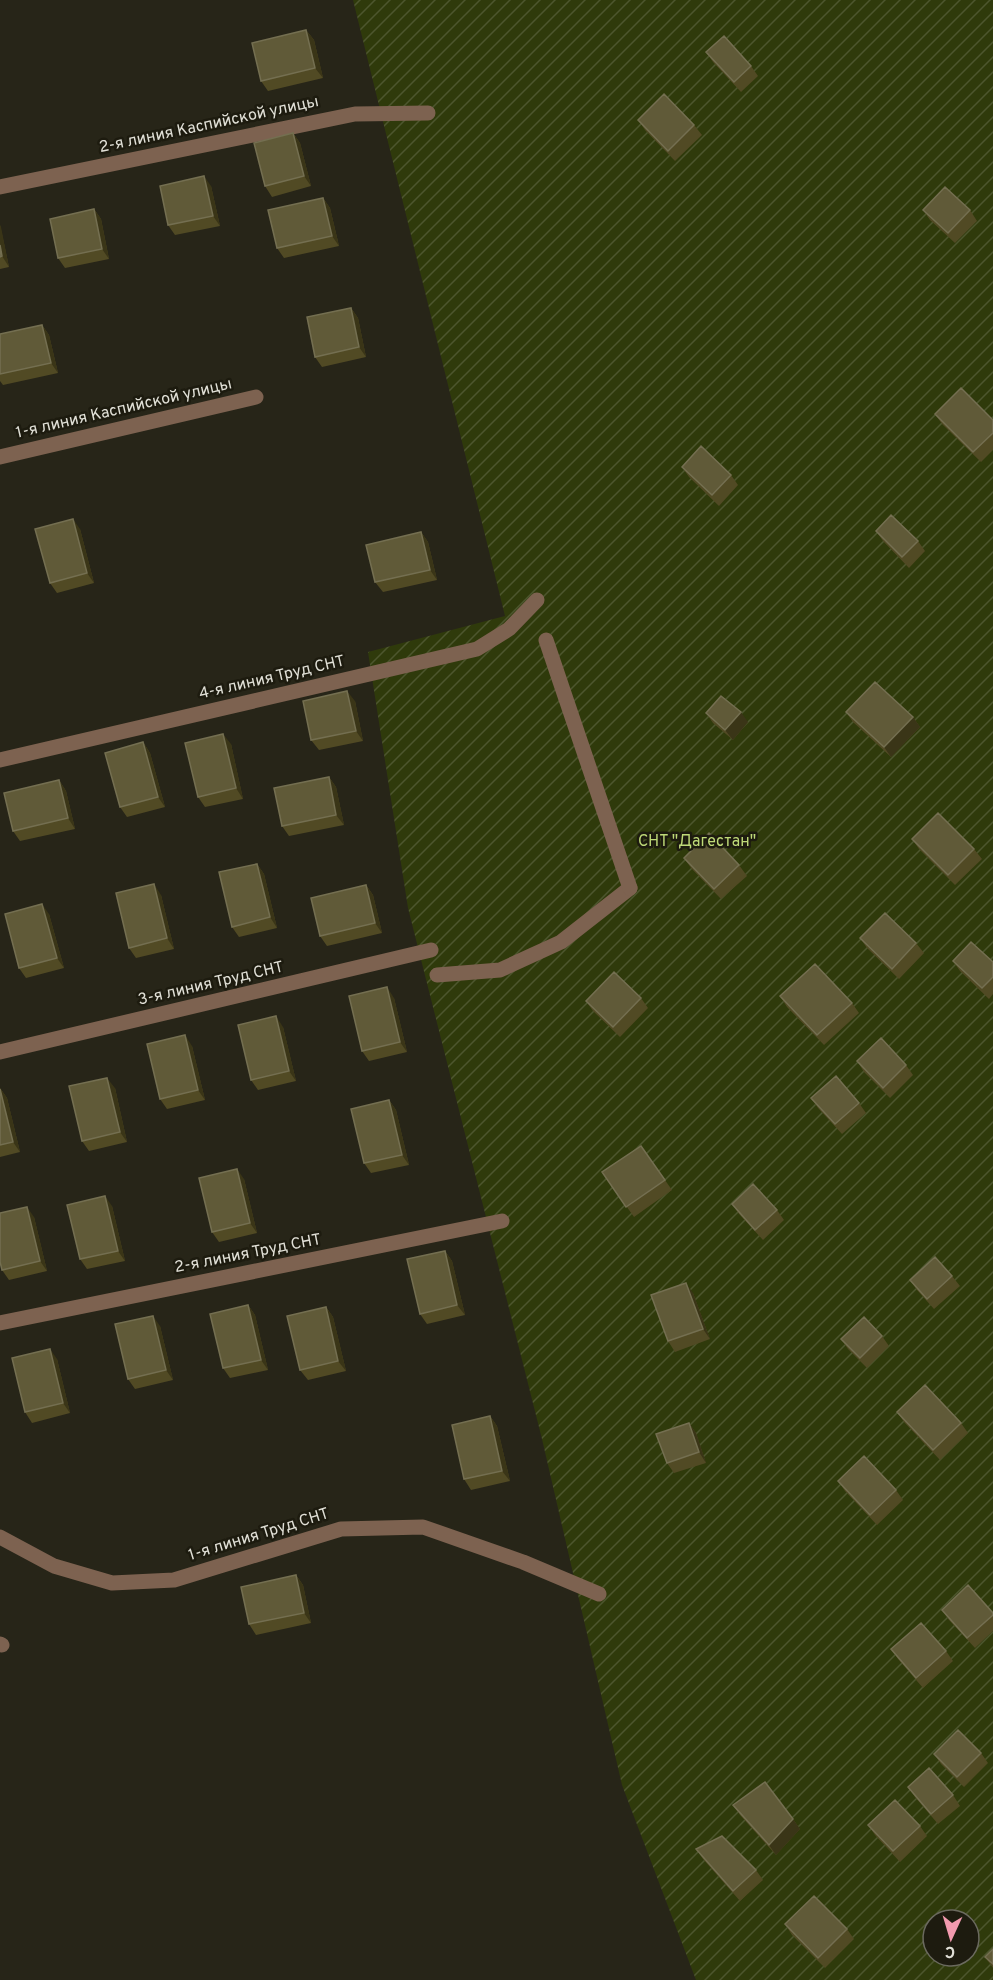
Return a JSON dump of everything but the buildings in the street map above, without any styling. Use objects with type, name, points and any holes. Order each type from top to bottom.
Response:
[{"type":"street","name":"2-я линия Каспийской улицы","points":[[0,187],[355,114],[428,113]]},
{"type":"street","name":"1-я линия Каспийской улицы","points":[[0,457],[256,397]]},
{"type":"street","name":"4-я линия Труд СНТ","points":[[0,760],[477,649],[509,629],[537,600]]},
{"type":"street","points":[[437,975],[500,970],[561,942],[630,888],[546,640]]},
{"type":"street","name":"3-я линия Труд СНТ","points":[[0,1052],[431,950]]},
{"type":"street","name":"2-я линия Труд СНТ","points":[[0,1323],[502,1221]]},
{"type":"street","name":"1-я линия Труд СНТ","points":[[0,1537],[54,1566],[112,1583],[174,1580],[341,1529],[423,1527],[523,1562],[599,1594]]},
{"type":"green space","name":"СНТ \"Дагестан\"","points":[[353,0],[993,0],[993,1980],[696,1980],[622,1785],[542,1439],[408,908],[368,652],[505,616]]}]
